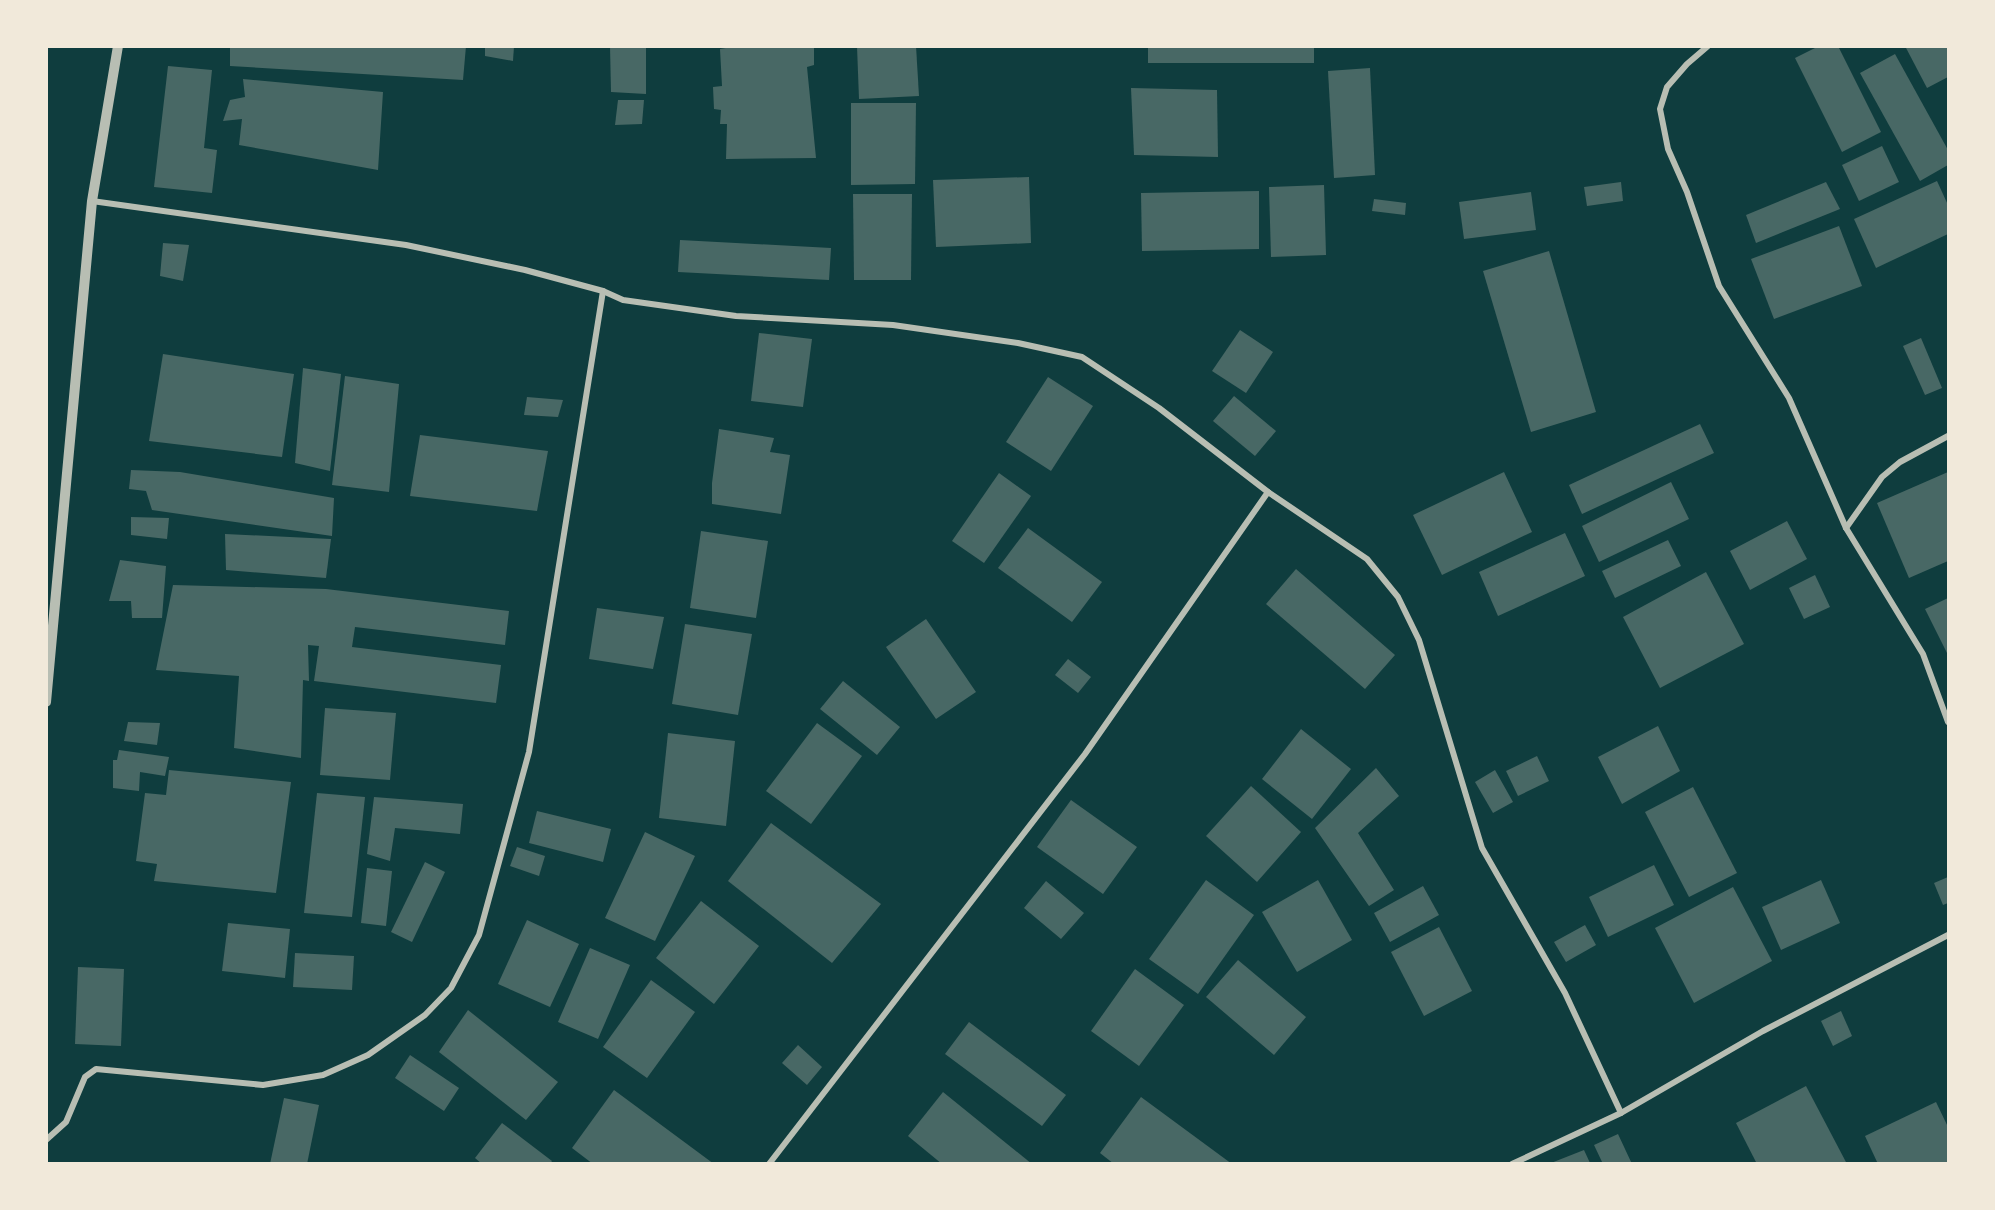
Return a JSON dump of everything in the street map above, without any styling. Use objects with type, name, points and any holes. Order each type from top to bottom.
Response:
[{"type":"street","points":[[46,702],[92,201],[118,46]]},
{"type":"street","points":[[1708,46],[1687,63],[1667,87],[1660,109],[1668,149],[1686,192],[1719,286],[1790,398],[1846,528],[1923,654],[1948,722]]},
{"type":"street","points":[[92,201],[406,244],[525,270],[603,291],[623,300],[672,308],[736,316],[893,326],[1018,343],[1082,357],[1159,408],[1268,492],[1367,558],[1398,597],[1419,640],[1482,848],[1565,993],[1621,1113]]},
{"type":"street","points":[[46,1140],[66,1122],[85,1077],[96,1069],[263,1085],[323,1075],[368,1055],[425,1015],[451,988],[480,935],[529,752],[603,291]]},
{"type":"street","points":[[1846,528],[1882,477],[1900,462],[1948,436]]},
{"type":"street","points":[[769,1164],[1085,754],[1268,492]]},
{"type":"street","points":[[1512,1164],[1621,1113],[1763,1031],[1948,936]]},
{"type":"building","points":[[230,46],[466,46],[463,80],[230,66]]},
{"type":"building","points":[[485,46],[514,46],[513,61],[485,56]]},
{"type":"building","points":[[610,46],[646,46],[646,94],[611,92]]},
{"type":"building","points":[[737,46],[814,46],[814,65],[807,67],[816,158],[726,159],[727,124],[720,124],[721,110],[714,109],[713,87],[722,86],[720,49]]},
{"type":"building","points":[[857,46],[916,46],[919,96],[859,99]]},
{"type":"building","points":[[1148,46],[1314,46],[1314,63],[1148,63]]},
{"type":"building","points":[[1819,46],[1838,46],[1881,132],[1842,152],[1795,58]]},
{"type":"building","points":[[1905,46],[1948,46],[1948,77],[1927,88]]},
{"type":"building","points":[[1895,54],[1948,150],[1948,165],[1920,181],[1860,73]]},
{"type":"building","points":[[168,66],[212,70],[204,148],[217,150],[212,193],[154,187]]},
{"type":"building","points":[[1370,68],[1375,175],[1334,178],[1328,71]]},
{"type":"building","points":[[243,79],[383,92],[378,170],[239,145],[242,119],[223,121],[230,100],[245,97]]},
{"type":"building","points":[[1131,88],[1217,90],[1218,157],[1134,155]]},
{"type":"building","points":[[618,100],[644,100],[642,124],[615,125]]},
{"type":"building","points":[[851,103],[916,103],[915,184],[851,185]]},
{"type":"building","points":[[1882,146],[1899,182],[1859,201],[1842,165]]},
{"type":"building","points":[[1029,177],[1031,243],[936,247],[933,180]]},
{"type":"building","points":[[1937,181],[1948,205],[1948,234],[1876,268],[1854,219]]},
{"type":"building","points":[[1621,182],[1623,201],[1587,206],[1584,187]]},
{"type":"building","points":[[1826,182],[1840,209],[1756,243],[1746,215]]},
{"type":"building","points":[[1324,185],[1326,255],[1271,257],[1269,187]]},
{"type":"building","points":[[1259,191],[1259,249],[1142,251],[1141,193]]},
{"type":"building","points":[[1531,192],[1536,230],[1464,239],[1459,202]]},
{"type":"building","points":[[853,194],[912,194],[911,280],[854,280]]},
{"type":"building","points":[[1374,199],[1406,203],[1405,215],[1372,211]]},
{"type":"building","points":[[1839,226],[1862,286],[1774,319],[1751,259]]},
{"type":"building","points":[[680,240],[831,248],[829,280],[678,272]]},
{"type":"building","points":[[163,243],[189,245],[183,281],[160,276]]},
{"type":"building","points":[[1549,251],[1596,412],[1531,432],[1483,271]]},
{"type":"building","points":[[1240,330],[1273,352],[1246,393],[1212,371]]},
{"type":"building","points":[[759,333],[812,339],[803,407],[751,401]]},
{"type":"building","points":[[1921,338],[1942,388],[1925,395],[1903,346]]},
{"type":"building","points":[[163,354],[294,374],[282,457],[149,441]]},
{"type":"building","points":[[303,368],[341,374],[330,471],[295,463]]},
{"type":"building","points":[[345,376],[399,384],[389,492],[332,485]]},
{"type":"building","points":[[1048,377],[1093,406],[1051,471],[1006,442]]},
{"type":"building","points":[[1234,396],[1276,431],[1255,456],[1213,421]]},
{"type":"building","points":[[527,397],[563,400],[558,417],[524,415]]},
{"type":"building","points":[[1700,424],[1714,453],[1582,514],[1569,485]]},
{"type":"building","points":[[719,429],[774,438],[770,452],[790,455],[781,514],[712,504],[712,483]]},
{"type":"building","points":[[420,435],[548,451],[537,511],[410,496]]},
{"type":"building","points":[[131,470],[180,472],[334,498],[332,536],[152,510],[146,491],[129,489]]},
{"type":"building","points":[[1504,472],[1532,532],[1442,575],[1413,515]]},
{"type":"building","points":[[1948,472],[1948,561],[1909,578],[1877,503]]},
{"type":"building","points":[[999,473],[1031,496],[984,563],[952,541]]},
{"type":"building","points":[[1671,482],[1689,519],[1599,562],[1582,526]]},
{"type":"building","points":[[131,517],[169,518],[167,539],[131,535]]},
{"type":"building","points":[[1787,521],[1807,559],[1750,590],[1730,551]]},
{"type":"building","points":[[1028,528],[1102,582],[1072,622],[998,568]]},
{"type":"building","points":[[701,531],[768,541],[756,618],[690,608]]},
{"type":"building","points":[[1565,533],[1585,576],[1498,616],[1479,572]]},
{"type":"building","points":[[225,534],[331,539],[326,578],[226,570]]},
{"type":"building","points":[[1668,540],[1681,566],[1615,598],[1602,571]]},
{"type":"building","points":[[120,560],[166,566],[162,618],[132,618],[131,601],[109,601]]},
{"type":"building","points":[[1296,569],[1395,655],[1365,689],[1266,604]]},
{"type":"building","points":[[1706,572],[1744,644],[1660,688],[1623,617]]},
{"type":"building","points":[[1815,575],[1830,607],[1804,619],[1789,588]]},
{"type":"building","points":[[173,585],[326,589],[509,611],[505,645],[355,627],[352,647],[501,665],[496,703],[314,681],[319,646],[308,645],[309,681],[303,680],[301,758],[234,748],[239,676],[156,670]]},
{"type":"building","points":[[1948,598],[1948,655],[1925,609]]},
{"type":"building","points":[[597,608],[664,617],[653,669],[589,659]]},
{"type":"building","points":[[926,619],[976,692],[936,719],[886,647]]},
{"type":"building","points":[[685,624],[752,634],[738,715],[672,704]]},
{"type":"building","points":[[1068,659],[1091,677],[1078,693],[1055,675]]},
{"type":"building","points":[[843,681],[900,727],[877,755],[820,709]]},
{"type":"building","points":[[325,708],[396,713],[390,780],[320,775]]},
{"type":"building","points":[[128,722],[160,723],[157,745],[124,741]]},
{"type":"building","points":[[817,723],[862,756],[811,824],[766,791]]},
{"type":"building","points":[[1658,726],[1680,771],[1622,804],[1598,757]]},
{"type":"building","points":[[1301,729],[1351,769],[1312,819],[1262,779]]},
{"type":"building","points":[[668,733],[735,741],[726,826],[659,818]]},
{"type":"building","points":[[119,750],[169,757],[165,776],[140,772],[139,791],[113,788],[113,760],[117,760]]},
{"type":"building","points":[[1537,756],[1549,781],[1518,796],[1506,771]]},
{"type":"building","points":[[1376,768],[1399,796],[1358,833],[1394,890],[1369,906],[1315,828]]},
{"type":"building","points":[[169,770],[291,782],[276,893],[154,881],[157,864],[136,861],[145,793],[166,795]]},
{"type":"building","points":[[1495,770],[1513,802],[1493,813],[1475,782]]},
{"type":"building","points":[[1251,786],[1301,832],[1257,882],[1206,836]]},
{"type":"building","points":[[1693,787],[1737,873],[1689,897],[1645,812]]},
{"type":"building","points":[[317,793],[365,797],[352,917],[304,913]]},
{"type":"building","points":[[374,797],[463,804],[460,834],[395,828],[390,861],[367,854]]},
{"type":"building","points":[[1071,800],[1137,847],[1103,894],[1037,847]]},
{"type":"building","points":[[537,811],[611,829],[603,862],[529,843]]},
{"type":"building","points":[[771,823],[881,904],[832,963],[728,881]]},
{"type":"building","points":[[645,832],[695,856],[655,941],[605,918]]},
{"type":"building","points":[[517,847],[545,856],[539,876],[510,866]]},
{"type":"building","points":[[425,862],[445,872],[412,942],[391,932]]},
{"type":"building","points":[[1654,865],[1674,905],[1608,937],[1589,897]]},
{"type":"building","points":[[367,868],[392,871],[386,926],[361,923]]},
{"type":"building","points":[[1948,877],[1948,903],[1943,905],[1934,883]]},
{"type":"building","points":[[1206,880],[1254,915],[1198,994],[1149,959]]},
{"type":"building","points":[[1318,880],[1352,940],[1297,972],[1262,912]]},
{"type":"building","points":[[1821,880],[1840,923],[1781,950],[1762,907]]},
{"type":"building","points":[[1046,881],[1084,913],[1061,939],[1024,908]]},
{"type":"building","points":[[1423,886],[1439,915],[1390,942],[1374,913]]},
{"type":"building","points":[[1733,887],[1772,961],[1694,1003],[1655,928]]},
{"type":"building","points":[[701,901],[759,946],[714,1004],[656,958]]},
{"type":"building","points":[[527,920],[579,944],[550,1007],[498,984]]},
{"type":"building","points":[[228,923],[290,929],[285,978],[222,971]]},
{"type":"building","points":[[1585,925],[1596,945],[1566,962],[1554,942]]},
{"type":"building","points":[[1439,927],[1472,991],[1424,1016],[1391,952]]},
{"type":"building","points":[[590,948],[630,965],[598,1039],[558,1022]]},
{"type":"building","points":[[295,953],[354,956],[352,990],[293,987]]},
{"type":"building","points":[[1238,960],[1306,1017],[1274,1055],[1206,997]]},
{"type":"building","points":[[78,967],[124,969],[121,1046],[75,1044]]},
{"type":"building","points":[[1135,969],[1184,1005],[1139,1066],[1091,1031]]},
{"type":"building","points":[[651,980],[695,1012],[647,1078],[603,1047]]},
{"type":"building","points":[[468,1010],[558,1082],[526,1120],[439,1052]]},
{"type":"building","points":[[1841,1011],[1852,1036],[1833,1046],[1821,1021]]},
{"type":"building","points":[[969,1022],[1066,1095],[1042,1126],[945,1054]]},
{"type":"building","points":[[798,1045],[822,1067],[807,1085],[782,1063]]},
{"type":"building","points":[[410,1055],[459,1088],[444,1111],[395,1078]]},
{"type":"building","points":[[1806,1086],[1847,1164],[1757,1164],[1736,1123]]},
{"type":"building","points":[[614,1090],[714,1164],[593,1164],[572,1148]]},
{"type":"building","points":[[943,1092],[1032,1164],[942,1164],[908,1136]]},
{"type":"building","points":[[1141,1097],[1232,1164],[1114,1164],[1100,1153]]},
{"type":"building","points":[[284,1098],[319,1105],[307,1164],[270,1164]]},
{"type":"building","points":[[1936,1102],[1948,1127],[1948,1164],[1878,1164],[1865,1136]]},
{"type":"building","points":[[502,1123],[552,1161],[550,1164],[482,1164],[475,1158]]},
{"type":"building","points":[[1618,1134],[1632,1164],[1603,1164],[1594,1145]]},
{"type":"building","points":[[1584,1150],[1590,1163],[1551,1163]]}]
